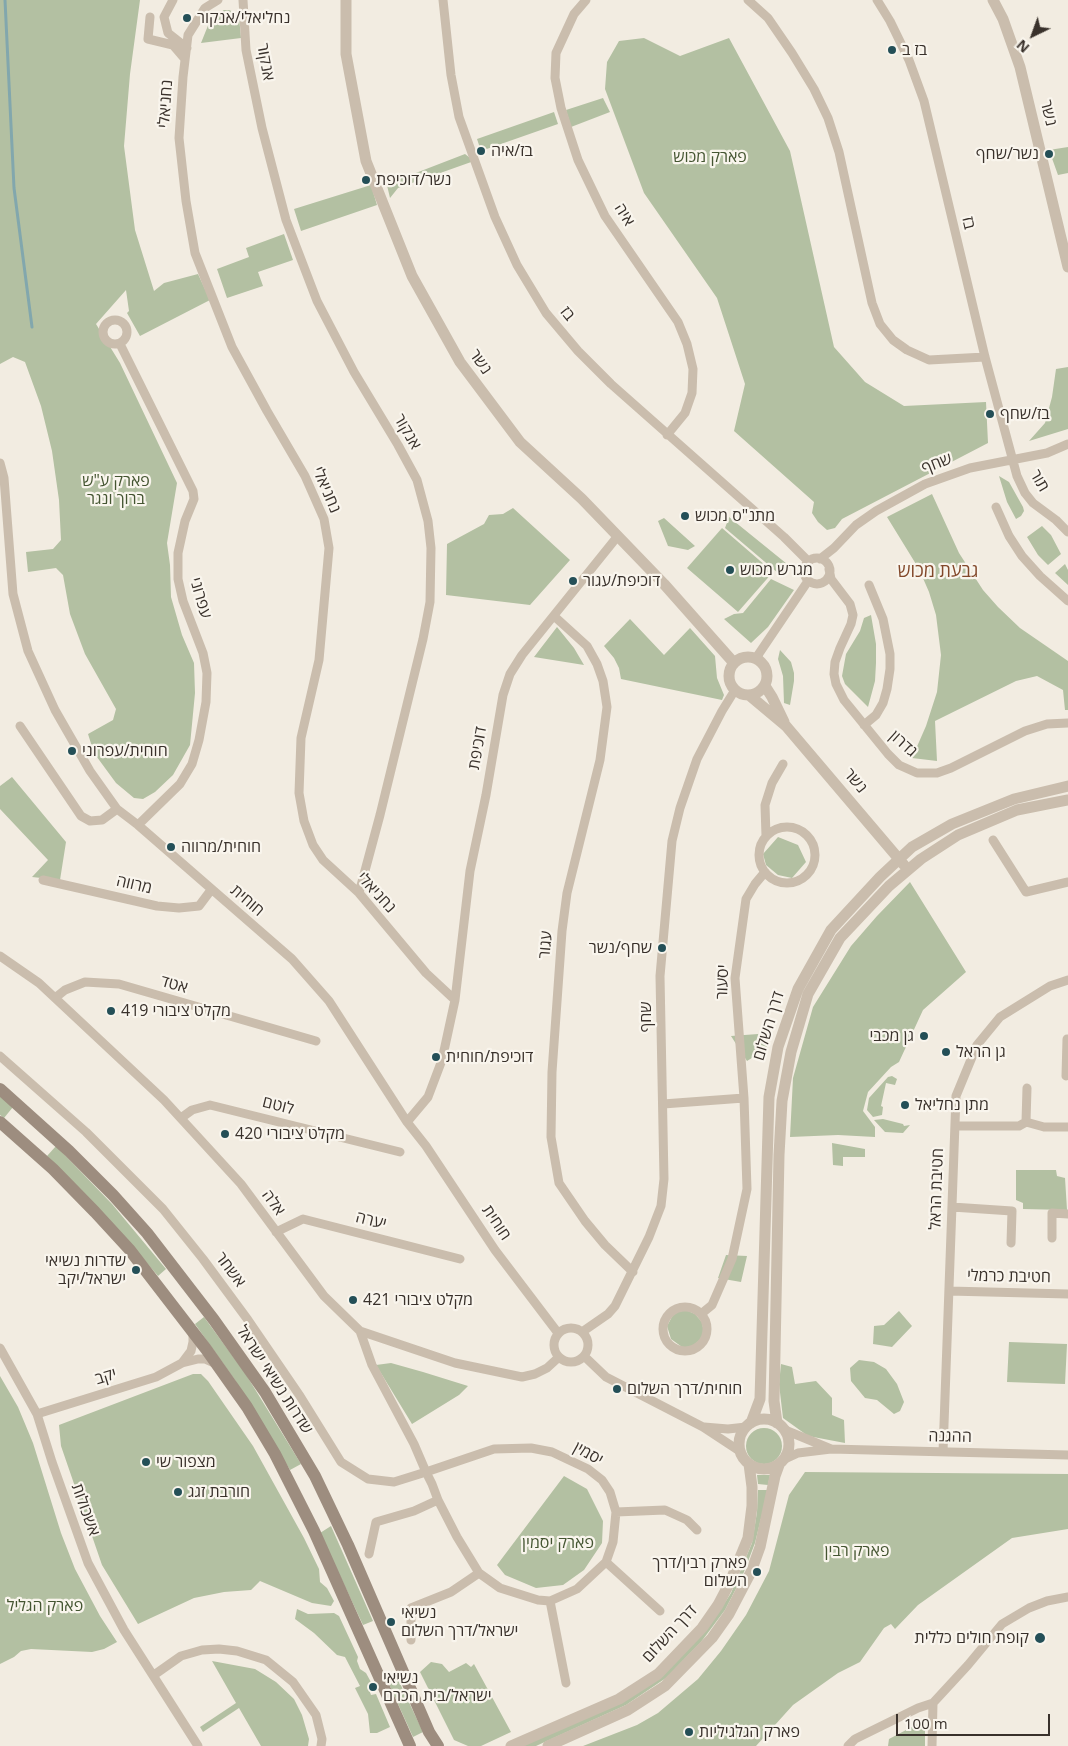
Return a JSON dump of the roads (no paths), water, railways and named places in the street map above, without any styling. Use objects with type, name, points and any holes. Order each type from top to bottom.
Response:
[{"type":"main road","name":"שדרות נשיאי ישראל","points":[[0,1089],[69,1151],[113,1195],[147,1233],[214,1320],[265,1392],[314,1476],[348,1545],[429,1732],[438,1746]]},
{"type":"main road","points":[[0,1122],[53,1169],[129,1250],[193,1331],[247,1407],[275,1454],[314,1531],[410,1746]]},
{"type":"street","points":[[173,0],[164,17],[168,33],[187,48]]},
{"type":"street","name":"נחניאלי","points":[[218,0],[205,8],[188,35],[185,59],[179,138],[186,201],[195,253],[232,347],[305,476],[324,519],[329,548],[319,660],[301,738],[299,793],[304,821],[313,845],[324,860],[358,894],[426,973],[455,1000]]},
{"type":"street","name":"אנקור","points":[[242,0],[246,50],[262,128],[286,220],[317,302],[354,372],[417,480],[428,521],[432,548],[430,602],[422,649],[358,894]]},
{"type":"street","name":"נשר","points":[[346,0],[346,54],[366,161],[412,276],[460,362],[520,442],[582,499],[664,584],[734,663]]},
{"type":"street","name":"בז","points":[[443,0],[459,118],[495,217],[517,265],[546,312],[578,351],[610,384],[784,537],[808,562]]},
{"type":"street","name":"איה","points":[[586,0],[574,14],[556,53],[555,78],[561,108],[578,160],[605,216],[678,322],[687,344],[693,369],[692,393],[685,413],[667,435]]},
{"type":"street","points":[[748,0],[768,18],[792,53],[814,88],[828,118],[839,152],[872,303],[880,324],[893,340],[907,350],[929,360],[985,357]]},
{"type":"street","name":"בז","points":[[877,0],[890,21],[909,60],[924,101],[985,357],[1012,459]]},
{"type":"street","name":"נשר","points":[[993,0],[1003,19],[1020,67],[1068,267]]},
{"type":"street","points":[[150,16],[148,39],[173,45],[185,59]]},
{"type":"street","name":"עפרוני","points":[[120,344],[193,492],[194,499],[185,521],[178,552],[178,579],[185,608],[203,653],[208,673],[206,702],[199,740],[192,764],[180,784],[138,825]]},
{"type":"street","name":"שחף","points":[[820,559],[834,548],[856,525],[901,496],[925,484],[957,472],[1047,453],[1068,444]]},
{"type":"street","name":"תור","points":[[1012,459],[1029,498],[1060,523],[1068,532]]},
{"type":"street","name":"חוחית","points":[[0,463],[4,478],[13,594],[28,651],[55,710],[90,771],[117,809],[138,825],[292,959],[329,1001],[407,1122],[426,1146],[495,1250],[558,1333]]},
{"type":"street","points":[[996,507],[1004,526],[1022,556],[1040,576],[1068,601]]},
{"type":"street","name":"דוכיפת","points":[[407,1122],[428,1097],[442,1060],[455,1000],[470,871],[486,794],[503,695],[510,674],[522,655],[617,537]]},
{"type":"street","name":"שחף","points":[[829,568],[834,548]]},
{"type":"street","points":[[818,584],[826,580],[829,568],[820,559],[814,559],[808,562],[804,570],[808,581],[818,584],[832,587],[840,592]]},
{"type":"street","name":"גדרון","points":[[829,568],[832,579],[850,604],[853,615],[852,624],[837,655],[834,668],[835,679],[842,696],[864,725],[899,765],[911,771],[924,774],[944,771],[1031,728],[1047,724],[1068,723]]},
{"type":"street","points":[[756,658],[808,581]]},
{"type":"street","points":[[864,725],[876,716],[883,703],[890,663],[883,619],[869,585]]},
{"type":"street","name":"עגור","points":[[554,616],[587,646],[597,664],[603,681],[606,707],[600,760],[567,893],[562,931],[552,1072],[551,1137],[559,1183],[585,1221],[605,1245],[633,1272]]},
{"type":"street","points":[[744,657],[756,658],[766,669],[768,678],[765,686],[758,693],[741,694],[730,683],[730,671],[734,663],[744,657]]},
{"type":"street","name":"נשר","points":[[765,686],[786,726]]},
{"type":"street","name":"שחף","points":[[582,1332],[616,1306],[650,1237],[660,1206],[664,1179],[660,976],[672,842],[680,808],[697,759],[735,690]]},
{"type":"street","name":"נשר","points":[[749,695],[786,726],[908,870]]},
{"type":"street","points":[[20,726],[81,816],[90,821],[102,820],[117,809]]},
{"type":"street","points":[[766,836],[765,805],[772,783],[784,764]]},
{"type":"street","name":"דרך השלום","points":[[748,1425],[760,1399],[769,1097],[778,1047],[798,989],[831,930],[912,847],[952,824],[1014,799],[1068,786]]},
{"type":"street","name":"דרך השלום","points":[[781,1427],[774,1394],[779,1154],[782,1101],[791,1052],[808,994],[840,938],[889,886],[921,859],[958,835],[1018,810],[1068,800]]},
{"type":"street","points":[[786,827],[798,829],[806,834],[813,844],[815,854],[813,866],[808,874],[798,881],[789,883],[777,881],[765,872],[759,853],[766,836],[776,829],[786,827]]},
{"type":"street","points":[[993,840],[1026,892],[1068,882]]},
{"type":"street","name":"יסעור","points":[[701,1314],[712,1305],[732,1259],[747,1189],[744,1098],[736,978],[746,900],[755,884],[765,872]]},
{"type":"street","name":"מרווה","points":[[44,880],[157,906],[179,908],[199,906],[211,890]]},
{"type":"street","name":"אלה","points":[[0,956],[39,983],[164,1100],[241,1184],[324,1296],[360,1332],[455,1363],[522,1377],[535,1374],[559,1358]]},
{"type":"street","name":"חטיבת הראל","points":[[943,1452],[956,1096],[977,1045],[1000,1017],[1050,986],[1068,980]]},
{"type":"street","name":"אטד","points":[[55,998],[65,990],[85,982],[119,984],[316,1041]]},
{"type":"street","points":[[1066,1076],[1067,1039]]},
{"type":"street","name":"אשחר","points":[[0,1056],[86,1132],[163,1210],[248,1320],[300,1396],[341,1462],[368,1479],[394,1482],[426,1472]]},
{"type":"street","points":[[1026,1122],[1027,1088]]},
{"type":"street","points":[[663,1104],[744,1098]]},
{"type":"street","name":"לוטם","points":[[181,1118],[192,1110],[210,1105],[400,1152]]},
{"type":"street","points":[[955,1126],[1019,1126],[1026,1122],[1044,1126],[1068,1127]]},
{"type":"street","points":[[952,1207],[1012,1211],[1011,1243]]},
{"type":"street","points":[[1052,1238],[1052,1213],[1068,1214]]},
{"type":"street","name":"יערה","points":[[276,1232],[302,1219],[460,1259]]},
{"type":"street","name":"חטיבת כרמלי","points":[[949,1290],[1068,1294]]},
{"type":"street","points":[[684,1307],[692,1308],[701,1314],[706,1322],[707,1330],[705,1338],[700,1344],[686,1350],[671,1346],[663,1332],[664,1322],[668,1315],[676,1308],[684,1307]]},
{"type":"street","points":[[573,1327],[582,1332],[586,1336],[588,1346],[584,1356],[580,1360],[569,1362],[559,1358],[554,1348],[555,1338],[558,1333],[573,1327]]},
{"type":"street","points":[[182,1363],[191,1351],[193,1331]]},
{"type":"street","points":[[360,1332],[372,1365],[406,1428],[438,1500],[479,1573],[500,1588],[530,1598],[550,1600],[566,1683]]},
{"type":"street","name":"אשכולות","points":[[0,1348],[37,1414],[88,1563],[124,1630],[154,1675],[195,1745]]},
{"type":"street","points":[[584,1356],[606,1377],[703,1427],[740,1452],[749,1464],[764,1469],[782,1462],[789,1447],[789,1441],[781,1427],[764,1419],[748,1425],[728,1428],[703,1427]]},
{"type":"street","name":"יקב","points":[[37,1414],[156,1377],[182,1363],[198,1359],[218,1365]]},
{"type":"street","points":[[740,1452],[740,1439],[748,1425]]},
{"type":"street","name":"ההגנה","points":[[781,1427],[831,1449]]},
{"type":"street","name":"יסמין","points":[[426,1472],[494,1449],[531,1448],[552,1452],[588,1469],[602,1480],[610,1492],[616,1512],[613,1542],[606,1562],[577,1589],[550,1600]]},
{"type":"street","name":"ההגנה","points":[[782,1462],[798,1453],[831,1449],[1068,1455]]},
{"type":"street","name":"דרך השלום","points":[[548,1746],[628,1710],[665,1686],[712,1638],[729,1614],[751,1572],[760,1547],[775,1476],[782,1462]]},
{"type":"street","name":"דרך השלום","points":[[511,1746],[619,1699],[658,1674],[702,1628],[718,1605],[730,1582],[748,1538],[752,1506],[749,1464]]},
{"type":"street","points":[[369,1554],[376,1522],[414,1511],[438,1500]]},
{"type":"street","points":[[616,1512],[665,1510],[687,1520],[697,1530]]},
{"type":"street","points":[[606,1562],[660,1611]]},
{"type":"street","points":[[411,1640],[411,1608],[451,1592],[479,1573]]},
{"type":"street","points":[[848,1746],[855,1738],[932,1703],[968,1665],[1002,1624],[1029,1608],[1047,1601],[1068,1597]]},
{"type":"street","points":[[154,1675],[181,1656],[202,1650],[237,1651],[266,1660],[293,1682],[316,1714],[322,1739],[321,1746]]},
{"type":"street","points":[[932,1703],[932,1746]]},
{"type":"waterway","points":[[5,0],[14,188],[32,327]]},
{"type":"place","name":"נחליאלי/אנקור","points":[[187,18]]},
{"type":"place","name":"בז ב","points":[[892,50]]},
{"type":"place","name":"בז/איה","points":[[481,151]]},
{"type":"place","name":"נשר/שחף","points":[[1049,154]]},
{"type":"place","name":"נשר/דוכיפת","points":[[366,180]]},
{"type":"place","name":"בז/שחף","points":[[990,414]]},
{"type":"place","name":"מתנ\"ס מכוש","points":[[685,516]]},
{"type":"place","name":"מגרש מכוש","points":[[730,570]]},
{"type":"place","name":"דוכיפת/עגור","points":[[573,581]]},
{"type":"place","name":"חוחית/עפרוני","points":[[72,751]]},
{"type":"place","name":"חוחית/מרווה","points":[[171,847]]},
{"type":"place","name":"שחף/נשר","points":[[662,948]]},
{"type":"place","name":"מקלט ציבורי 419","points":[[111,1011]]},
{"type":"place","name":"גן מכבי","points":[[924,1036]]},
{"type":"place","name":"גן הראל","points":[[946,1052]]},
{"type":"place","name":"דוכיפת/חוחית","points":[[436,1057]]},
{"type":"place","name":"מתן נחליאל","points":[[905,1105]]},
{"type":"place","name":"מקלט ציבורי 420","points":[[225,1134]]},
{"type":"place","name":"שדרות נשיאי ישראל/יקב","points":[[136,1270]]},
{"type":"place","name":"מקלט ציבורי 421","points":[[353,1300]]},
{"type":"place","name":"חוחית/דרך השלום","points":[[617,1389]]},
{"type":"place","name":"מצפור שי","points":[[146,1462]]},
{"type":"place","name":"חורבת זגג","points":[[178,1492]]},
{"type":"place","name":"פארק רבין/דרך השלום","points":[[757,1572]]},
{"type":"place","name":"נשיאי ישראל/דרך השלום","points":[[391,1622]]},
{"type":"place","name":"קופת חולים כללית","points":[[1040,1638]]},
{"type":"place","name":"נשיאי ישראל/בית הכרם","points":[[373,1687]]},
{"type":"place","name":"פארק הגלגיליות","points":[[689,1732]]},
{"type":"district","name":"גבעת מכוש","points":[[938,572]]},
{"type":"park label","name":"פארק מכוש","points":[[710,157]]},
{"type":"park label","name":"פארק ע\"ש ברוך ונגר","points":[[116,490]]},
{"type":"park label","name":"פארק יסמין","points":[[558,1543]]},
{"type":"park label","name":"פארק רבין","points":[[857,1551]]},
{"type":"park label","name":"פארק הגליל","points":[[45,1606]]}]
